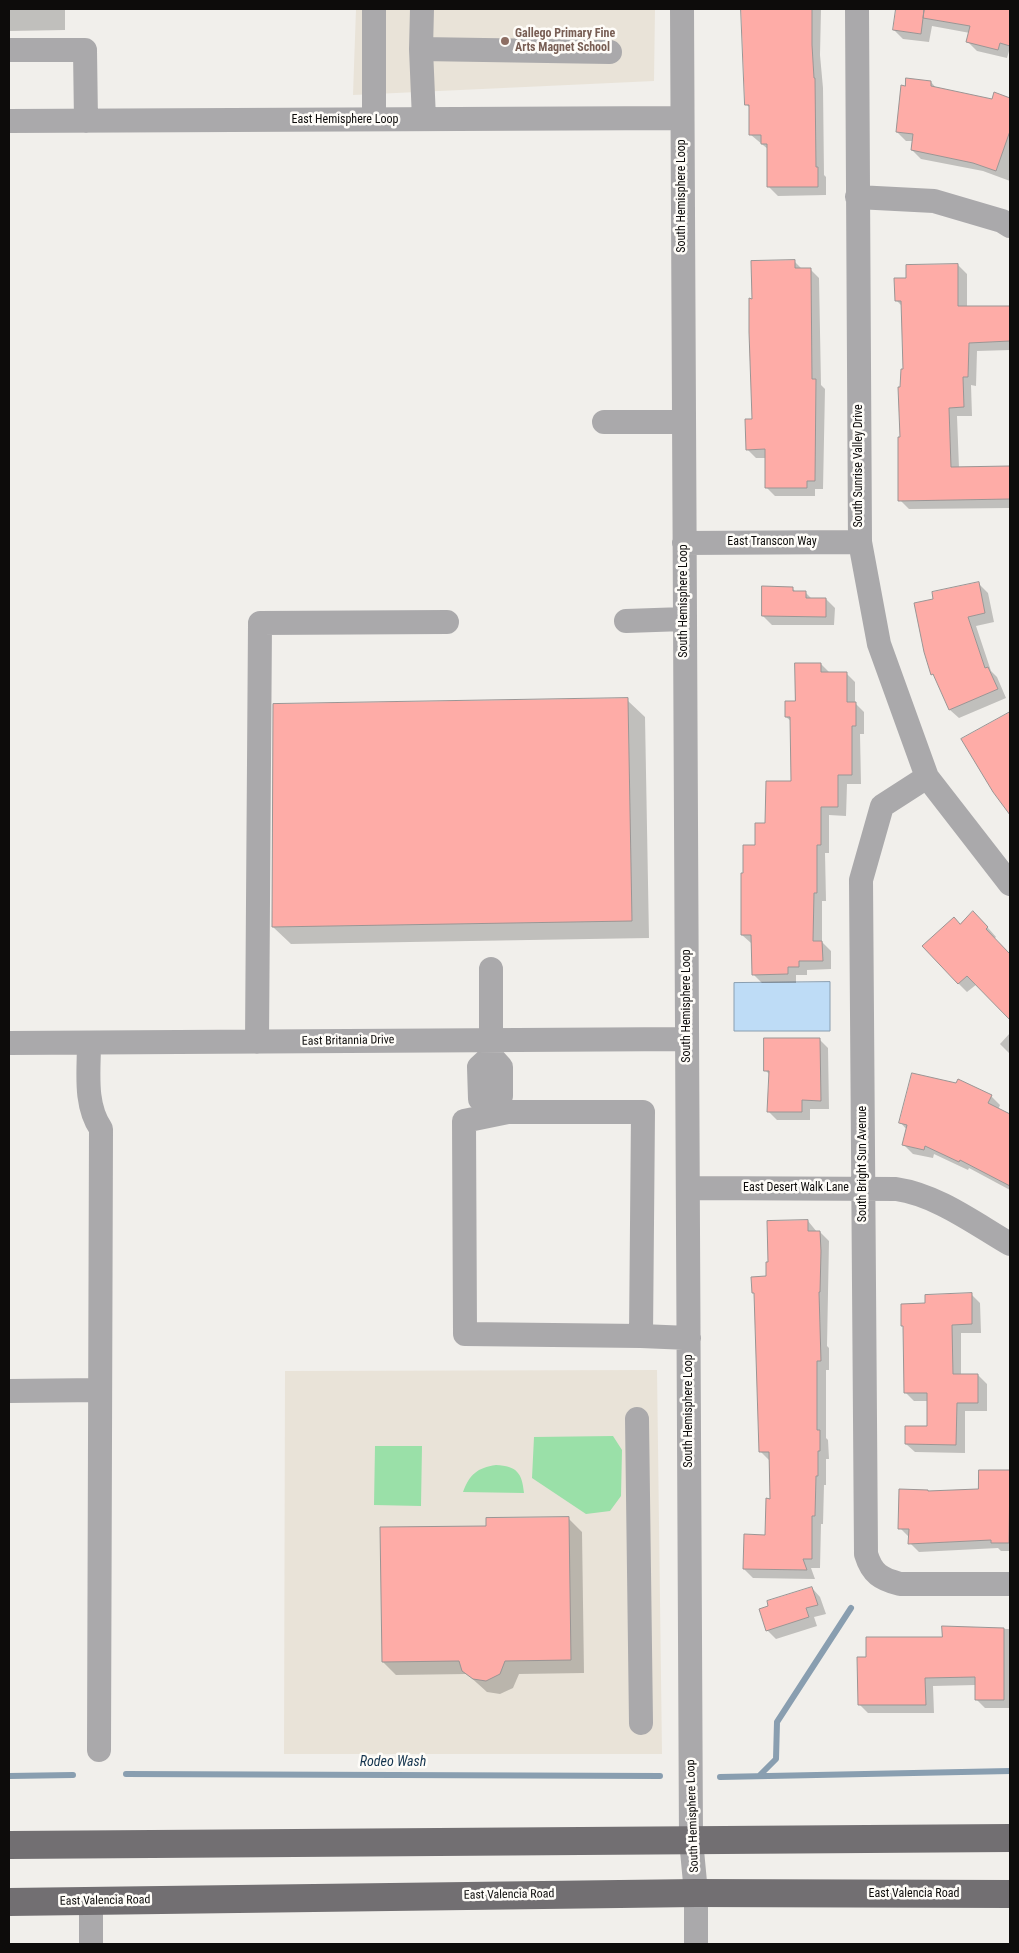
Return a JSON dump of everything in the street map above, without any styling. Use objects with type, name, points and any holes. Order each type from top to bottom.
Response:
[{"type":"main road","points":[[9,1845],[1010,1838]]},
{"type":"main road","name":"East Valencia Road","points":[[9,1902],[696,1893],[1010,1894]]},
{"type":"street","points":[[374,9],[374,120]]},
{"type":"street","points":[[422,9],[421,49],[424,119]]},
{"type":"street","name":"South Hemisphere Loop","points":[[682,9],[681,118],[691,1840],[696,1893],[696,1944]]},
{"type":"street","name":"South Sunrise Valley Drive","points":[[857,9],[860,542],[879,644],[927,776],[1010,884]]},
{"type":"street","points":[[421,49],[610,52]]},
{"type":"street","points":[[9,50],[85,50],[86,121]]},
{"type":"street","name":"East Hemisphere Loop","points":[[9,121],[681,118]]},
{"type":"street","points":[[857,197],[934,201],[1002,221],[1010,226]]},
{"type":"street","points":[[604,422],[684,422]]},
{"type":"street","name":"East Transcon Way","points":[[684,543],[860,542]]},
{"type":"street","points":[[626,620],[684,619]]},
{"type":"street","points":[[257,1042],[260,623],[446,622]]},
{"type":"street","name":"South Bright Sun Avenue","points":[[927,776],[882,806],[861,880],[864,1541],[874,1580],[887,1580],[911,1585],[1010,1584]]},
{"type":"street","points":[[491,968],[491,1048],[501,1067],[501,1096],[494,1109]]},
{"type":"street","name":"East Britannia Drive","points":[[9,1043],[257,1042],[491,1048],[687,1039]]},
{"type":"street","points":[[89,1043],[91,1105],[94,1118],[101,1128],[99,1750]]},
{"type":"street","points":[[642,1336],[643,1112],[508,1112],[494,1109],[464,1121],[465,1334],[689,1338]]},
{"type":"street","name":"East Desert Walk Lane","points":[[688,1188],[896,1189],[914,1191],[947,1206],[1010,1244]]},
{"type":"street","points":[[9,1391],[100,1390]]},
{"type":"street","points":[[637,1419],[641,1723]]},
{"type":"street","points":[[91,1902],[91,1944]]},
{"type":"shaded area","name":"Gallego Primary Fine Arts Magnet School","points":[[356,9],[655,9],[654,81],[353,95]]},
{"type":"shaded area","points":[[657,1370],[662,1754],[284,1754],[285,1371]]},
{"type":"green space","points":[[613,1436],[622,1450],[621,1496],[610,1511],[586,1514],[532,1478],[534,1437]]},
{"type":"green space","points":[[375,1446],[422,1446],[421,1506],[374,1505]]},
{"type":"green space","points":[[496,1465],[509,1467],[517,1472],[522,1480],[524,1493],[463,1492],[468,1481],[475,1473]]},
{"type":"water","points":[[830,982],[830,1031],[734,1031],[734,983]]},
{"type":"building","points":[[741,9],[812,9],[818,187],[767,187],[767,144],[761,144],[761,135],[749,135],[749,105],[745,105]]},
{"type":"building","points":[[896,9],[1010,9],[1010,46],[1000,43],[998,50],[966,42],[970,26],[923,18],[921,34],[893,30]]},
{"type":"building","points":[[906,78],[931,81],[931,86],[992,99],[994,92],[1010,98],[1010,131],[996,171],[973,163],[911,150],[913,134],[896,132],[901,85],[905,86]]},
{"type":"building","points":[[795,260],[795,268],[811,268],[812,379],[816,379],[815,481],[807,481],[807,488],[765,488],[765,449],[746,450],[745,419],[752,419],[749,332],[749,298],[752,299],[751,261]]},
{"type":"building","points":[[958,264],[958,306],[1010,306],[1010,341],[969,343],[968,377],[963,377],[964,407],[949,408],[951,467],[1010,466],[1010,499],[898,501],[898,437],[900,437],[898,387],[900,387],[901,369],[903,369],[901,301],[895,301],[894,278],[906,278],[906,265]]},
{"type":"building","points":[[979,582],[985,613],[968,617],[985,668],[988,667],[998,689],[949,710],[933,674],[931,675],[924,652],[914,603],[933,599],[932,592]]},
{"type":"building","points":[[762,586],[793,587],[793,591],[806,591],[806,598],[826,598],[826,617],[762,616]]},
{"type":"building","points":[[795,663],[821,663],[821,672],[847,672],[847,702],[856,702],[856,726],[852,726],[852,775],[838,775],[838,807],[821,807],[821,845],[817,845],[817,893],[814,893],[813,941],[822,941],[823,961],[799,961],[799,967],[788,967],[788,974],[752,975],[751,935],[741,935],[743,845],[755,845],[755,823],[765,823],[766,781],[791,781],[790,717],[785,717],[785,701],[795,701]]},
{"type":"building","points":[[628,698],[632,921],[272,927],[273,704]]},
{"type":"building","points":[[1010,712],[1010,815],[993,792],[961,739]]},
{"type":"building","points":[[973,911],[988,927],[986,929],[1010,954],[1010,1020],[967,976],[958,984],[922,946],[954,917],[960,924]]},
{"type":"building","points":[[764,1038],[820,1038],[821,1101],[802,1100],[802,1112],[767,1112],[769,1071],[764,1071]]},
{"type":"building","points":[[912,1073],[956,1083],[958,1079],[992,1095],[988,1103],[1010,1114],[1010,1186],[960,1160],[959,1162],[925,1146],[924,1150],[902,1145],[907,1125],[899,1123]]},
{"type":"building","points":[[808,1220],[808,1231],[820,1231],[821,1251],[819,1292],[821,1361],[817,1361],[817,1430],[820,1430],[820,1451],[818,1451],[818,1476],[816,1476],[815,1516],[812,1516],[812,1559],[803,1559],[807,1570],[743,1569],[744,1534],[765,1535],[766,1498],[770,1499],[769,1452],[759,1452],[754,1293],[752,1293],[751,1277],[766,1276],[766,1262],[768,1262],[767,1221]]},
{"type":"building","points":[[972,1293],[972,1324],[952,1325],[953,1374],[978,1374],[978,1403],[957,1403],[956,1445],[905,1444],[905,1426],[927,1426],[927,1393],[904,1393],[901,1304],[925,1303],[925,1295]]},
{"type":"building","points":[[979,1470],[1010,1470],[1009,1543],[991,1543],[991,1540],[908,1544],[909,1529],[898,1529],[899,1489],[928,1491],[978,1489]]},
{"type":"building","points":[[569,1517],[571,1660],[505,1661],[500,1674],[486,1681],[473,1679],[462,1671],[459,1661],[382,1662],[380,1527],[486,1526],[486,1518]]},
{"type":"building","points":[[812,1587],[818,1605],[806,1608],[809,1617],[766,1631],[759,1609],[768,1606],[767,1601]]},
{"type":"building","points":[[942,1626],[1004,1628],[1004,1700],[975,1700],[975,1677],[925,1678],[926,1705],[858,1705],[857,1657],[866,1657],[866,1637],[942,1637]]},
{"type":"waterway","points":[[759,1776],[776,1759],[777,1722],[851,1608]]},
{"type":"waterway","points":[[720,1777],[1010,1771]]},
{"type":"waterway","name":"Rodeo Wash","points":[[126,1774],[660,1776]]},
{"type":"waterway","name":"Rodeo Wash","points":[[9,1776],[73,1775]]},
{"type":"place","name":"Gallego Primary Fine Arts Magnet School","points":[[505,41]]}]
